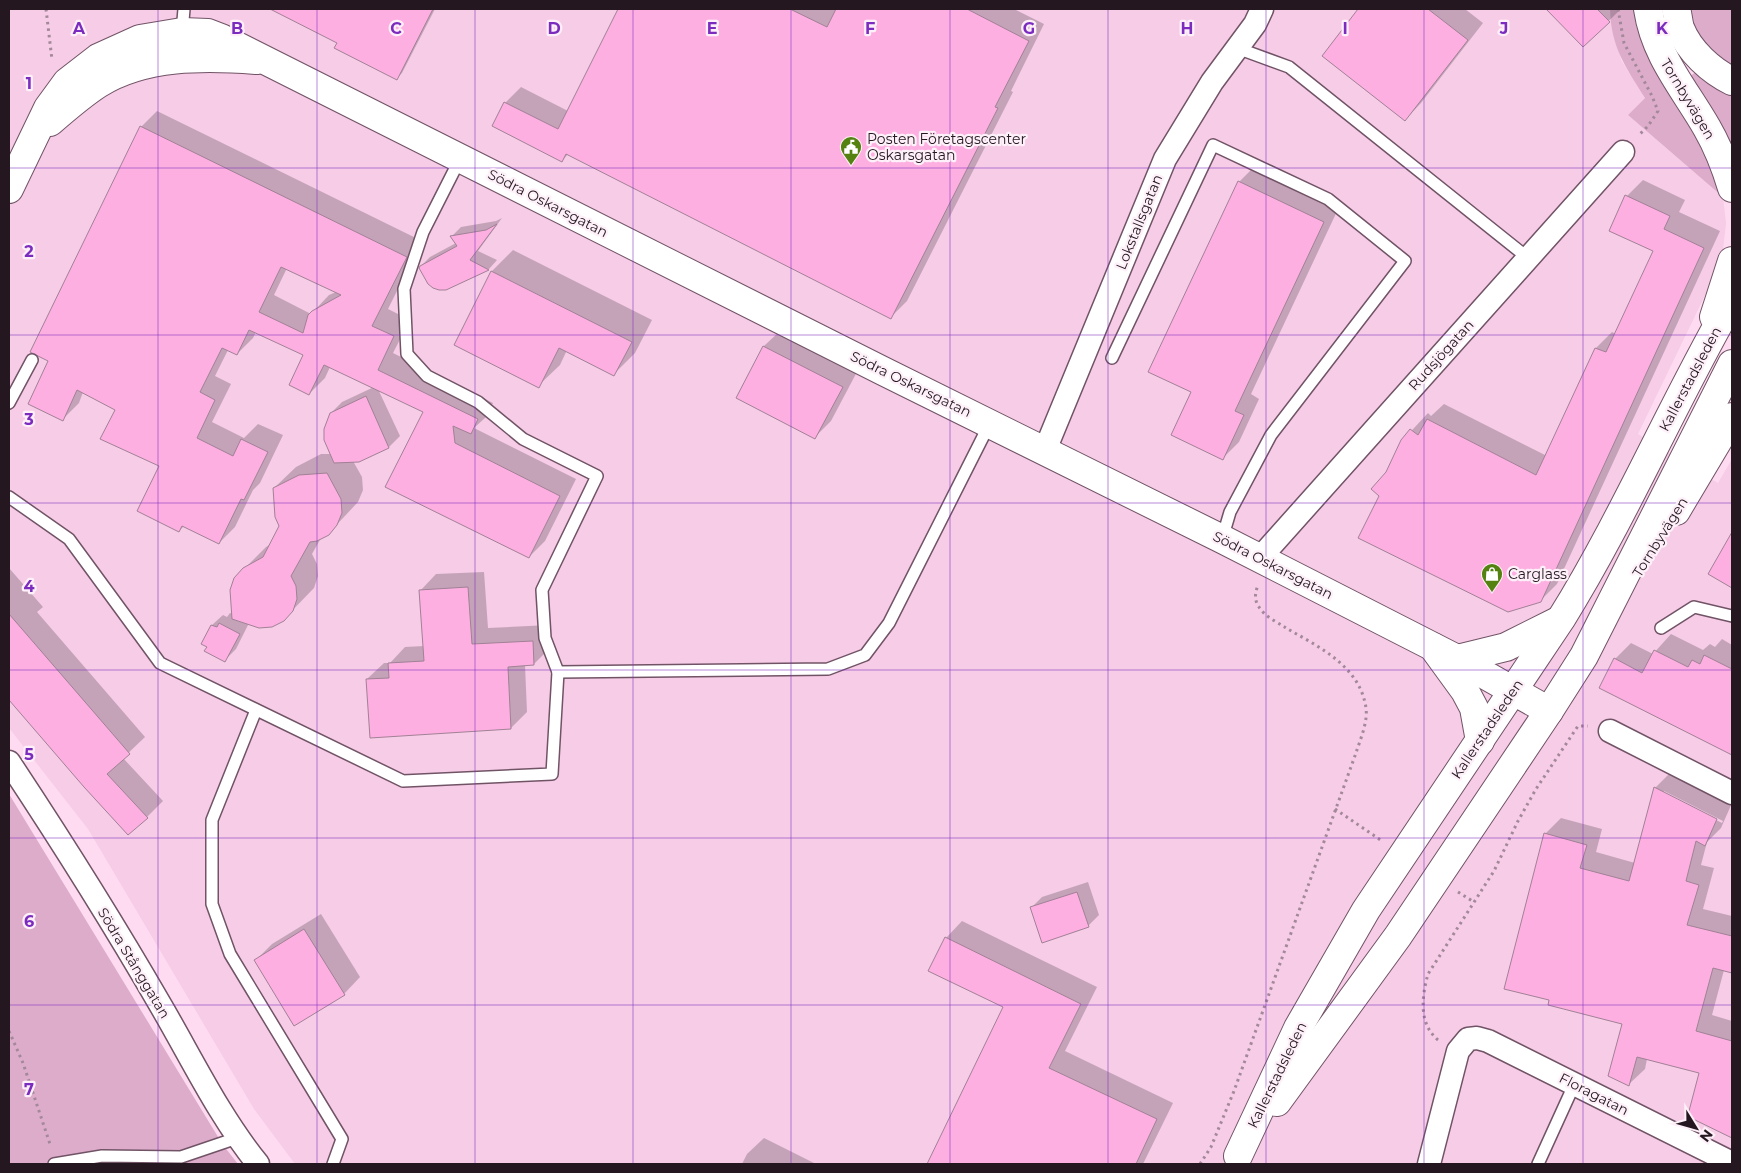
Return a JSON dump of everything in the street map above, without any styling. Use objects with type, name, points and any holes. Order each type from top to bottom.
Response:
[{"type":"main road","name":"Tornbyvägen","points":[[1648,9],[1651,26],[1660,52],[1708,130],[1725,165],[1732,188]]},
{"type":"main road","points":[[1676,9],[1680,28],[1693,49],[1706,65],[1732,80]]},
{"type":"main road","name":"Södra Oskarsgatan","points":[[9,189],[35,135],[65,109],[100,83],[130,69],[182,38],[220,57],[270,61],[460,159],[1222,539],[1445,653],[1549,711]]},
{"type":"main road","points":[[1702,352],[1732,262]]},
{"type":"main road","name":"Kallerstadsleden","points":[[1235,1160],[1298,1028],[1366,910],[1562,619],[1611,534],[1702,352],[1732,300]]},
{"type":"main road","name":"Kallerstadsleden","points":[[1235,1160],[1398,936],[1584,656],[1732,364]]},
{"type":"main road","name":"Tornbyvägen","points":[[1584,656],[1648,557],[1732,418]]},
{"type":"main road","points":[[1480,741],[1474,708],[1445,653],[1506,647],[1562,619]]},
{"type":"street","name":"Lokstallsgatan","points":[[1045,450],[1165,159],[1212,82],[1255,24],[1262,9]]},
{"type":"street","name":"Rudsjögatan","points":[[1264,562],[1528,258],[1623,152]]},
{"type":"street","points":[[1610,731],[1732,793]]},
{"type":"street","name":"Södra Stånggatan","points":[[9,762],[53,828],[160,1004],[237,1138],[258,1164]]},
{"type":"street","name":"Floragatan","points":[[1458,1051],[1468,1039],[1477,1038],[1488,1042],[1732,1163]]},
{"type":"street","points":[[1429,1164],[1458,1051]]},
{"type":"lane","points":[[1237,48],[1289,67],[1338,104],[1528,258]]},
{"type":"lane","points":[[1112,358],[1213,145],[1328,199],[1405,261],[1271,435],[1230,512],[1222,539]]},
{"type":"lane","points":[[9,497],[69,539],[160,664],[404,781],[552,774],[558,672],[546,638],[542,590],[597,476],[523,439],[478,402],[427,376],[407,354],[404,289],[423,232],[460,159]]},
{"type":"lane","points":[[9,403],[32,360]]},
{"type":"lane","points":[[558,672],[828,669],[865,655],[889,624],[990,423]]},
{"type":"lane","points":[[1662,628],[1694,606],[1732,616]]},
{"type":"lane","points":[[256,710],[212,820],[212,904],[230,954],[342,1139],[333,1164]]},
{"type":"lane","points":[[1538,1164],[1574,1085]]},
{"type":"lane","points":[[55,1164],[102,1156],[181,1157],[237,1138]]},
{"type":"path","points":[[46,9],[52,63]]},
{"type":"path","points":[[1618,9],[1624,43],[1658,111],[1648,126],[1623,152]]},
{"type":"path","points":[[1200,1164],[1211,1147],[1234,1091],[1363,729],[1366,710],[1355,678],[1342,663],[1280,624],[1259,607],[1255,598],[1264,562]]},
{"type":"path","points":[[1458,1051],[1440,1042],[1428,1028],[1423,1012],[1423,992],[1428,974],[1494,871],[1536,789],[1578,726],[1593,726],[1610,731]]},
{"type":"path","points":[[1335,809],[1382,842]]},
{"type":"path","points":[[1455,890],[1474,902]]},
{"type":"path","points":[[9,1030],[23,1063],[55,1164]]},
{"type":"shaded area","points":[[9,9],[1610,9],[1621,60],[1645,98],[1628,115],[1723,197],[1726,223],[1723,250],[1709,287],[1638,434],[1718,483],[1732,459],[1732,1164],[295,1164],[254,1109],[88,829],[9,728]]},
{"type":"shaded area","points":[[1610,9],[1634,9],[1636,25],[1645,48],[1716,171],[1723,197],[1628,115],[1645,98],[1620,56],[1613,34]]},
{"type":"shaded area","points":[[1688,9],[1732,9],[1732,66],[1715,54],[1704,42]]},
{"type":"shaded area","points":[[1697,71],[1732,93],[1732,152],[1689,77]]},
{"type":"shaded area","points":[[9,794],[223,1145],[238,1164],[9,1164]]},
{"type":"building","points":[[270,9],[433,9],[397,80],[334,48],[337,43]]},
{"type":"building","name":"Posten Företagscenter Oskarsgatan","points":[[618,9],[790,9],[827,27],[836,9],[967,9],[1029,41],[995,107],[998,108],[891,319],[566,154],[562,162],[492,126],[504,102],[558,129]]},
{"type":"building","points":[[1358,9],[1428,9],[1468,40],[1405,121],[1322,56]]},
{"type":"building","points":[[1546,9],[1597,9],[1610,22],[1583,47]]},
{"type":"building","points":[[140,126],[407,257],[372,326],[394,336],[378,370],[478,419],[471,434],[453,426],[455,443],[560,496],[529,558],[385,487],[423,412],[324,365],[309,395],[289,385],[303,355],[249,330],[237,355],[222,348],[200,392],[215,400],[197,438],[233,456],[241,439],[268,452],[244,500],[241,499],[219,544],[182,526],[179,532],[137,511],[159,466],[100,439],[115,410],[77,390],[63,421],[28,404],[48,361],[30,352]],"holes":[[[281,267],[341,295],[312,311],[308,315],[303,333],[259,312]]]},
{"type":"building","points":[[1238,181],[1324,222],[1235,411],[1244,415],[1223,460],[1171,435],[1191,392],[1148,372]]},
{"type":"building","points":[[1625,195],[1670,216],[1664,229],[1704,248],[1541,602],[1508,612],[1358,538],[1379,496],[1371,489],[1386,472],[1401,440],[1410,429],[1418,435],[1427,419],[1536,475],[1595,348],[1606,352],[1653,251],[1609,231]]},
{"type":"building","points":[[497,224],[470,260],[489,270],[446,290],[433,288],[428,284],[419,268],[457,246],[450,236],[486,230]]},
{"type":"building","points":[[491,271],[632,342],[614,376],[559,348],[539,388],[454,345]]},
{"type":"building","points":[[763,346],[843,387],[815,439],[736,398]]},
{"type":"building","points":[[366,396],[389,448],[359,462],[334,463],[324,440],[324,429],[330,413]]},
{"type":"building","points":[[327,473],[341,499],[342,513],[337,525],[329,535],[310,542],[291,576],[296,586],[297,599],[293,611],[284,621],[272,627],[259,628],[232,619],[230,590],[234,578],[243,568],[263,557],[279,526],[275,517],[273,488],[299,475]]},
{"type":"building","points":[[1732,532],[1732,588],[1708,574]]},
{"type":"building","points":[[468,587],[472,644],[533,641],[534,665],[508,667],[511,729],[370,738],[366,679],[389,678],[388,663],[424,661],[419,590]]},
{"type":"building","points":[[9,614],[130,754],[107,774],[148,818],[128,835],[9,700]]},
{"type":"building","points":[[219,623],[240,634],[225,662],[204,651],[207,647],[201,644],[211,625],[217,627]]},
{"type":"building","points":[[1654,650],[1688,667],[1692,660],[1700,664],[1704,655],[1732,669],[1732,755],[1599,688],[1614,658],[1642,673]]},
{"type":"building","points":[[1654,787],[1717,819],[1705,846],[1696,841],[1686,881],[1699,885],[1687,925],[1732,936],[1732,973],[1713,968],[1696,1031],[1732,1041],[1732,1138],[1693,1119],[1689,1111],[1699,1073],[1637,1057],[1629,1086],[1608,1076],[1622,1024],[1548,1005],[1549,1000],[1504,989],[1544,833],[1587,845],[1580,868],[1629,881]]},
{"type":"building","points":[[1077,892],[1089,927],[1042,943],[1030,907]]},
{"type":"building","points":[[304,929],[345,995],[294,1026],[254,960]]},
{"type":"building","points":[[945,937],[1081,1004],[1049,1068],[1157,1119],[1136,1164],[927,1164],[1003,1007],[928,971]]},
{"type":"place","name":"Posten Företagscenter Oskarsgatan","points":[[851,166]]},
{"type":"place","name":"Carglass","points":[[1492,593]]}]
